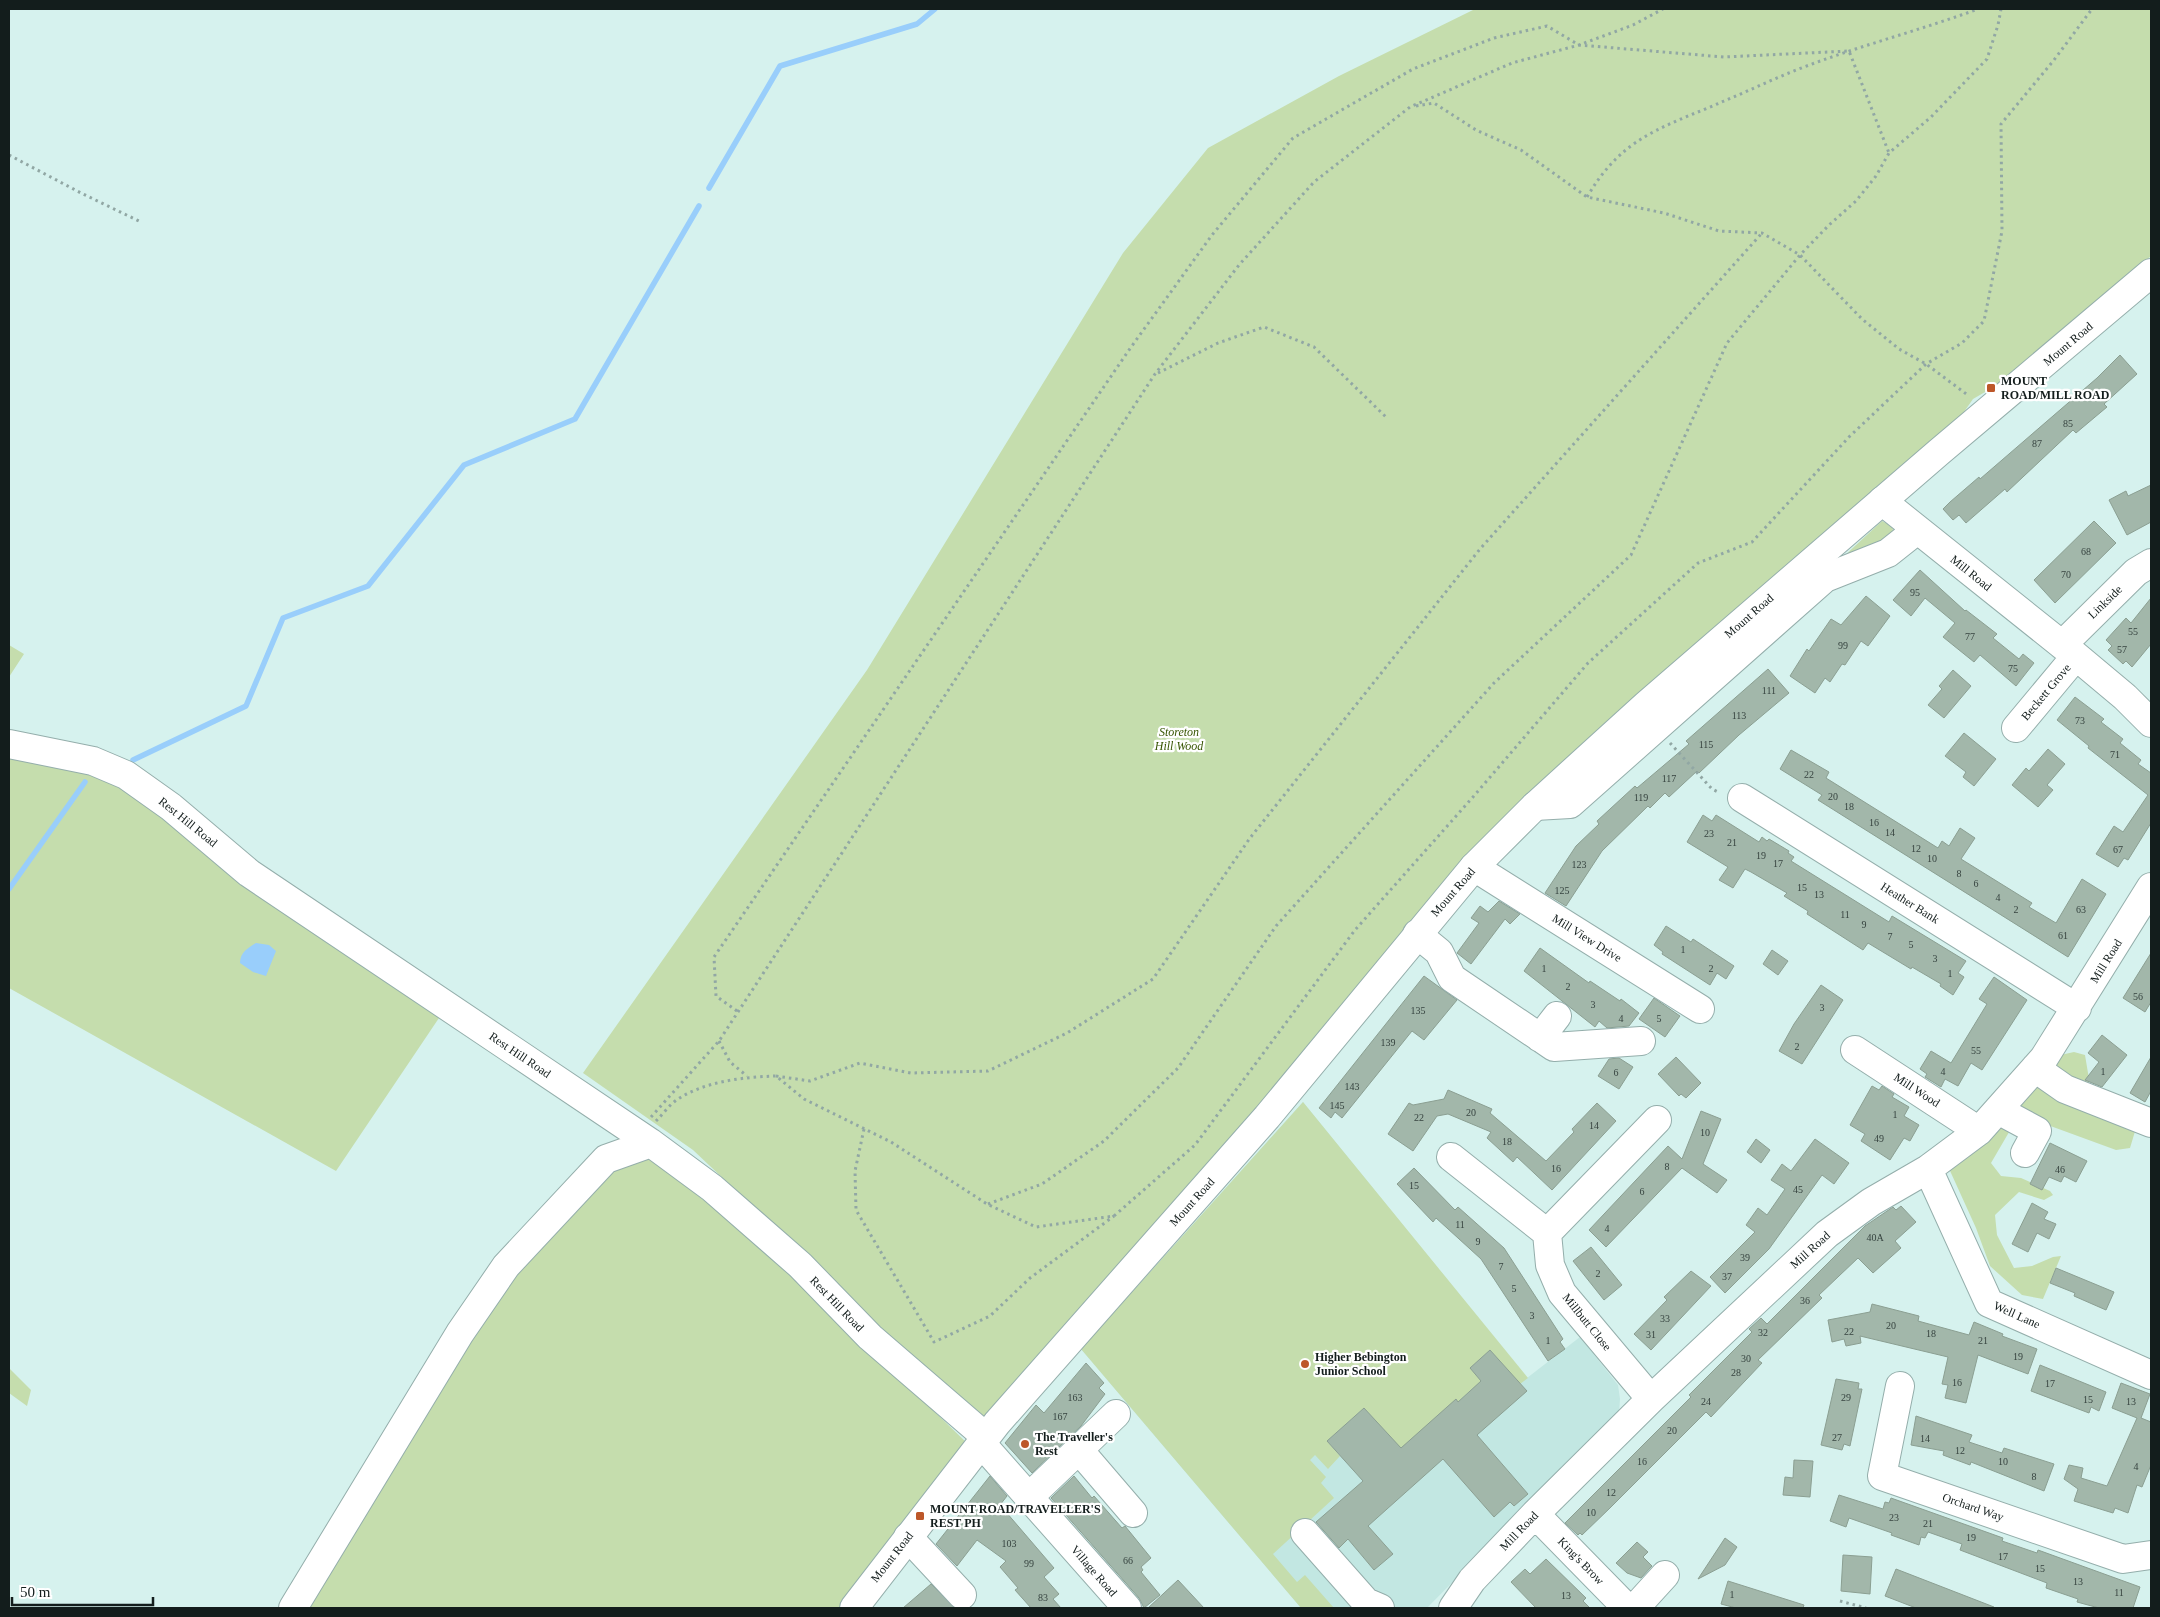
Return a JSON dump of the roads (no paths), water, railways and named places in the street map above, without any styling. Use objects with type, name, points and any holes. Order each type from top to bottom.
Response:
[{"type":"street","name":"Mount Road","points":[[854,1608],[908,1537],[988,1446],[1078,1330],[1267,1117],[1416,934],[1474,867],[1535,806],[1646,705],[2151,273]]},
{"type":"street","name":"Mill Road","points":[[1882,502],[2069,650],[2125,697],[2151,723]]},
{"type":"street","points":[[1535,806],[1570,804],[1825,578],[1888,553],[1917,530]]},
{"type":"street","name":"Linkside","points":[[2069,650],[2136,572],[2151,563]]},
{"type":"street","name":"Beckett Grove","points":[[2016,728],[2069,650]]},
{"type":"street","name":"Rest Hill Road","points":[[9,744],[93,762],[126,775],[171,807],[249,873],[651,1143],[720,1194],[800,1265],[870,1337],[988,1446]]},
{"type":"street","name":"Heather Bank","points":[[1742,798],[2077,1008]]},
{"type":"street","name":"Mill View Drive","points":[[1474,867],[1700,1009]]},
{"type":"street","name":"Mill Road","points":[[1453,1608],[1472,1580],[1535,1514],[1652,1399],[1827,1234],[1871,1202],[1928,1169],[1979,1131],[2044,1058],[2151,887]]},
{"type":"street","points":[[1416,934],[1439,952],[1452,978],[1554,1047],[1641,1041]]},
{"type":"street","points":[[1540,1038],[1557,1016]]},
{"type":"street","name":"Mill Wood","points":[[1855,1050],[1979,1131]]},
{"type":"street","points":[[2035,1068],[2065,1089],[2151,1123]]},
{"type":"street","points":[[1998,1110],[2037,1131],[2025,1153]]},
{"type":"street","points":[[1451,1157],[1547,1233],[1657,1120]]},
{"type":"street","points":[[293,1608],[460,1333],[506,1266],[606,1159],[651,1143]]},
{"type":"street","name":"Well Lane","points":[[1928,1169],[1989,1303],[2151,1375]]},
{"type":"street","name":"Millbutt Close","points":[[1547,1233],[1550,1265],[1562,1293],[1652,1399]]},
{"type":"street","name":"Orchard Way","points":[[1900,1386],[1882,1476],[2123,1559],[2151,1555]]},
{"type":"street","points":[[1029,1497],[1116,1414]]},
{"type":"street","name":"Village Road","points":[[988,1446],[1029,1497],[1126,1608]]},
{"type":"street","points":[[1079,1450],[1133,1513]]},
{"type":"street","name":"King's Brow","points":[[1535,1514],[1627,1608]]},
{"type":"street","points":[[1305,1533],[1366,1602],[1380,1608]]},
{"type":"street","points":[[908,1537],[962,1595]]},
{"type":"street","points":[[1635,1608],[1665,1575]]},
{"type":"water","points":[[256,943],[269,945],[276,951],[266,976],[253,972],[240,963],[243,953]]},
{"type":"waterway","points":[[709,188],[780,66],[917,24],[935,9]]},
{"type":"waterway","points":[[133,760],[246,706],[283,618],[368,586],[464,465],[575,419],[699,206]]},
{"type":"waterway","points":[[9,889],[85,782]]},
{"type":"place","name":"MOUNT ROAD/MILL ROAD","points":[[1991,388]]},
{"type":"place","name":"Higher Bebington Junior School","points":[[1305,1364]]},
{"type":"place","name":"The Traveller's Rest","points":[[1025,1444]]},
{"type":"place","name":"MOUNT ROAD/TRAVELLER'S REST PH","points":[[920,1516]]},
{"type":"park label","name":"Storeton Hill Wood","points":[[1179,739]]}]
